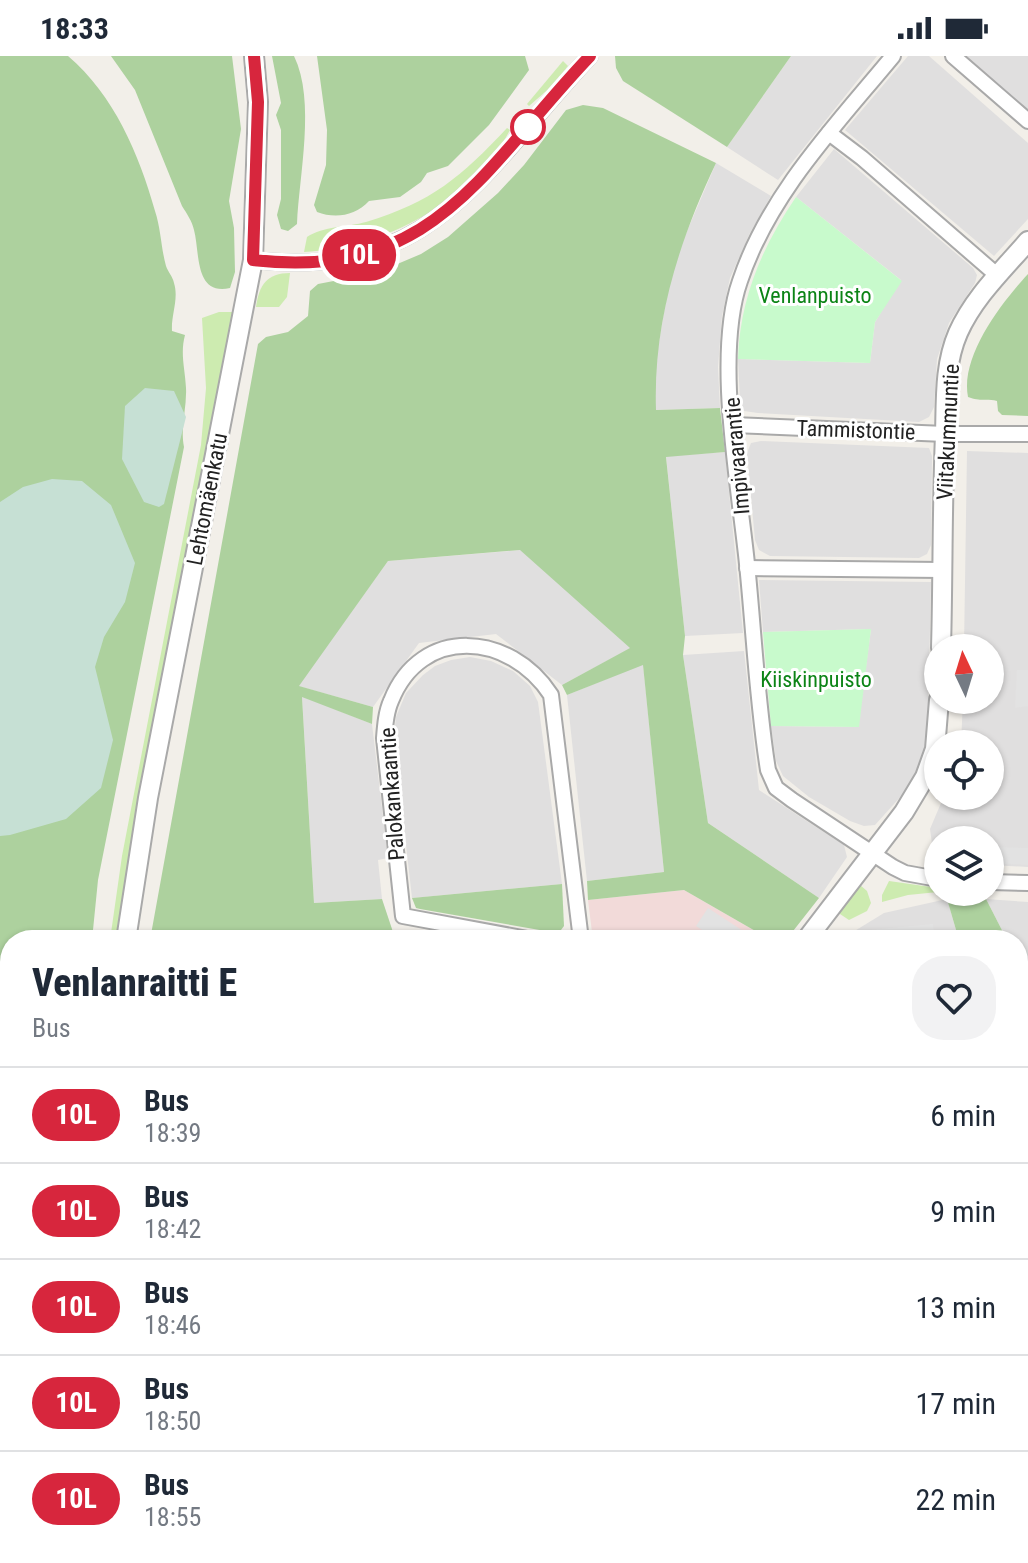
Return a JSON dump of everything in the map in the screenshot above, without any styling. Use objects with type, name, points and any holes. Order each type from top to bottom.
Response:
[{"type":"street","name":"Lehtomäenkatu","points":[[128,930],[148,798],[253,260],[258,102],[254,56]]},
{"type":"street","points":[[253,260],[306,264],[350,258],[386,246],[425,227],[478,184],[590,56]]},
{"type":"street","name":"Impivaarantie","points":[[893,56],[783,193],[759,234],[739,282],[730,321],[729,343],[733,425],[768,770],[776,788],[792,800],[905,873],[924,876]]},
{"type":"street","points":[[953,56],[1028,121]]},
{"type":"street","points":[[829,133],[998,276]]},
{"type":"street","name":"Viitakummuntie","points":[[941,634],[947,377],[957,336],[967,315],[1028,241]]},
{"type":"street","name":"Tammistontie","points":[[733,425],[945,434],[1028,434]]},
{"type":"street","points":[[747,568],[943,570]]},
{"type":"street","name":"Palokankaantie","points":[[479,930],[403,916],[384,738],[391,700],[416,665],[448,649],[483,646],[500,650],[530,669],[551,695],[580,930]]},
{"type":"street","points":[[814,930],[904,812],[930,764],[938,714]]},
{"type":"street","points":[[1004,882],[1028,883]]},
{"type":"shaded area","points":[[791,56],[877,56],[778,180],[727,147]]},
{"type":"shaded area","points":[[908,56],[929,56],[1028,143],[1028,219],[994,256],[845,130]]},
{"type":"shaded area","points":[[963,56],[1028,56],[1028,115]]},
{"type":"shaded area","points":[[834,149],[973,268],[977,275],[949,323],[937,359],[934,407],[929,417],[919,422],[758,413],[744,411],[740,399],[738,359],[870,363],[875,322],[901,280],[796,197]]},
{"type":"shaded area","points":[[716,163],[771,196],[730,278],[722,316],[718,367],[720,408],[655,410],[655,366],[676,257]]},
{"type":"shaded area","points":[[751,443],[929,448],[932,456],[931,545],[927,554],[919,558],[770,556],[759,550],[755,540],[747,453]]},
{"type":"shaded area","points":[[967,451],[1028,453],[1028,867],[1004,866],[1004,826],[931,826],[938,810],[1004,810],[1004,730],[962,730],[962,714],[1004,714],[1004,634],[964,634]]},
{"type":"shaded area","points":[[725,452],[743,633],[685,636],[666,456]]},
{"type":"shaded area","points":[[521,550],[631,648],[562,685],[496,634],[419,643],[373,707],[298,686],[388,561]]},
{"type":"shaded area","points":[[759,580],[931,582],[930,634],[924,634],[924,714],[928,714],[924,749],[917,770],[903,794],[875,825],[864,826],[850,821],[809,797],[783,776],[776,761],[771,726],[858,727],[871,629],[763,632]]},
{"type":"shaded area","points":[[744,651],[759,790],[844,845],[847,857],[819,898],[708,823],[683,655]]},
{"type":"shaded area","points":[[470,657],[491,661],[513,671],[530,686],[538,702],[562,884],[412,898],[394,737],[396,717],[406,693],[423,675],[435,666]]},
{"type":"shaded area","points":[[643,664],[664,872],[587,881],[567,695]]},
{"type":"shaded area","points":[[1017,670],[1028,670],[1028,706],[1015,708]]},
{"type":"shaded area","points":[[302,696],[372,724],[388,858],[378,860],[382,899],[314,903]]},
{"type":"shaded area","points":[[1004,847],[1028,848],[1028,865],[1004,864]]},
{"type":"shaded area","points":[[684,890],[754,930],[592,930],[588,900]]},
{"type":"shaded area","points":[[1004,900],[1028,902],[1028,930],[1002,930],[990,906],[1004,906]]},
{"type":"shaded area","points":[[924,904],[949,906],[956,930],[856,930],[884,913]]},
{"type":"shaded area","points":[[708,908],[742,930],[702,930],[696,926]]},
{"type":"shaded area","points":[[933,924],[934,930],[869,930]]},
{"type":"green space","points":[[0,56],[68,56],[112,107],[133,147],[149,190],[166,266],[176,295],[172,331],[185,335],[184,447],[98,880],[93,930],[0,930]]},
{"type":"green space","points":[[111,56],[232,56],[241,129],[229,201],[234,228],[235,272],[230,288],[218,289],[204,279],[192,224],[135,90]]},
{"type":"green space","points":[[272,56],[294,56],[304,94],[304,139],[297,224],[288,231],[281,229],[277,215],[281,199],[281,130],[276,115],[281,103]]},
{"type":"green space","points":[[317,56],[525,56],[529,70],[489,125],[448,166],[427,173],[421,182],[400,197],[369,201],[351,213],[331,215],[317,212],[314,205],[326,165],[327,130]]},
{"type":"green space","points":[[615,56],[791,56],[727,147],[623,81],[616,68]]},
{"type":"green space","points":[[563,61],[568,66],[552,86],[529,106],[527,104]]},
{"type":"green space","points":[[583,105],[603,108],[716,163],[691,222],[671,283],[656,377],[656,410],[720,408],[725,452],[666,457],[685,636],[683,655],[708,823],[819,898],[794,930],[754,930],[684,890],[588,900],[587,881],[664,872],[643,665],[567,695],[562,685],[630,648],[520,550],[388,561],[299,686],[373,707],[372,724],[302,697],[314,903],[382,899],[392,930],[152,930],[258,344],[266,337],[288,332],[308,316],[310,291],[318,284],[370,274],[395,265],[421,254],[448,237],[498,193],[566,110]]},
{"type":"green space","points":[[507,128],[510,130],[494,156],[473,179],[423,216],[365,241],[304,252],[307,237],[313,233],[389,214],[444,186],[475,161]]},
{"type":"green space","name":"Venlanpuisto","points":[[796,197],[902,281],[875,322],[870,363],[738,359],[743,315],[755,274],[773,235]]},
{"type":"green space","points":[[290,273],[287,297],[279,307],[256,307],[259,292],[270,278]]},
{"type":"green space","points":[[1028,274],[1028,416],[1002,415],[998,411],[997,401],[968,397],[970,364],[995,314]]},
{"type":"green space","points":[[219,312],[234,312],[134,824],[118,930],[111,930],[122,856],[201,445],[206,388],[202,318]]},
{"type":"green space","points":[[145,388],[174,391],[186,417],[164,504],[159,507],[144,502],[122,459],[125,406]]},
{"type":"green space","points":[[52,479],[82,481],[111,505],[135,563],[125,602],[104,637],[95,667],[113,740],[101,788],[66,819],[0,836],[0,502],[23,487]]},
{"type":"green space","name":"Kiiskinpuisto","points":[[871,629],[859,727],[771,726],[763,632]]},
{"type":"green space","points":[[889,881],[924,886],[924,893],[882,902]]},
{"type":"green space","points":[[562,884],[564,926],[561,930],[540,930],[420,909],[416,908],[412,898]]},
{"type":"green space","points":[[860,885],[867,891],[871,903],[867,911],[849,920],[837,912]]},
{"type":"green space","points":[[949,906],[990,906],[1002,930],[956,930]]},
{"type":"bus line","name":"10L","points":[[254,56],[258,102],[253,260],[306,264],[374,251],[425,227],[447,211],[478,184],[590,56]]}]
